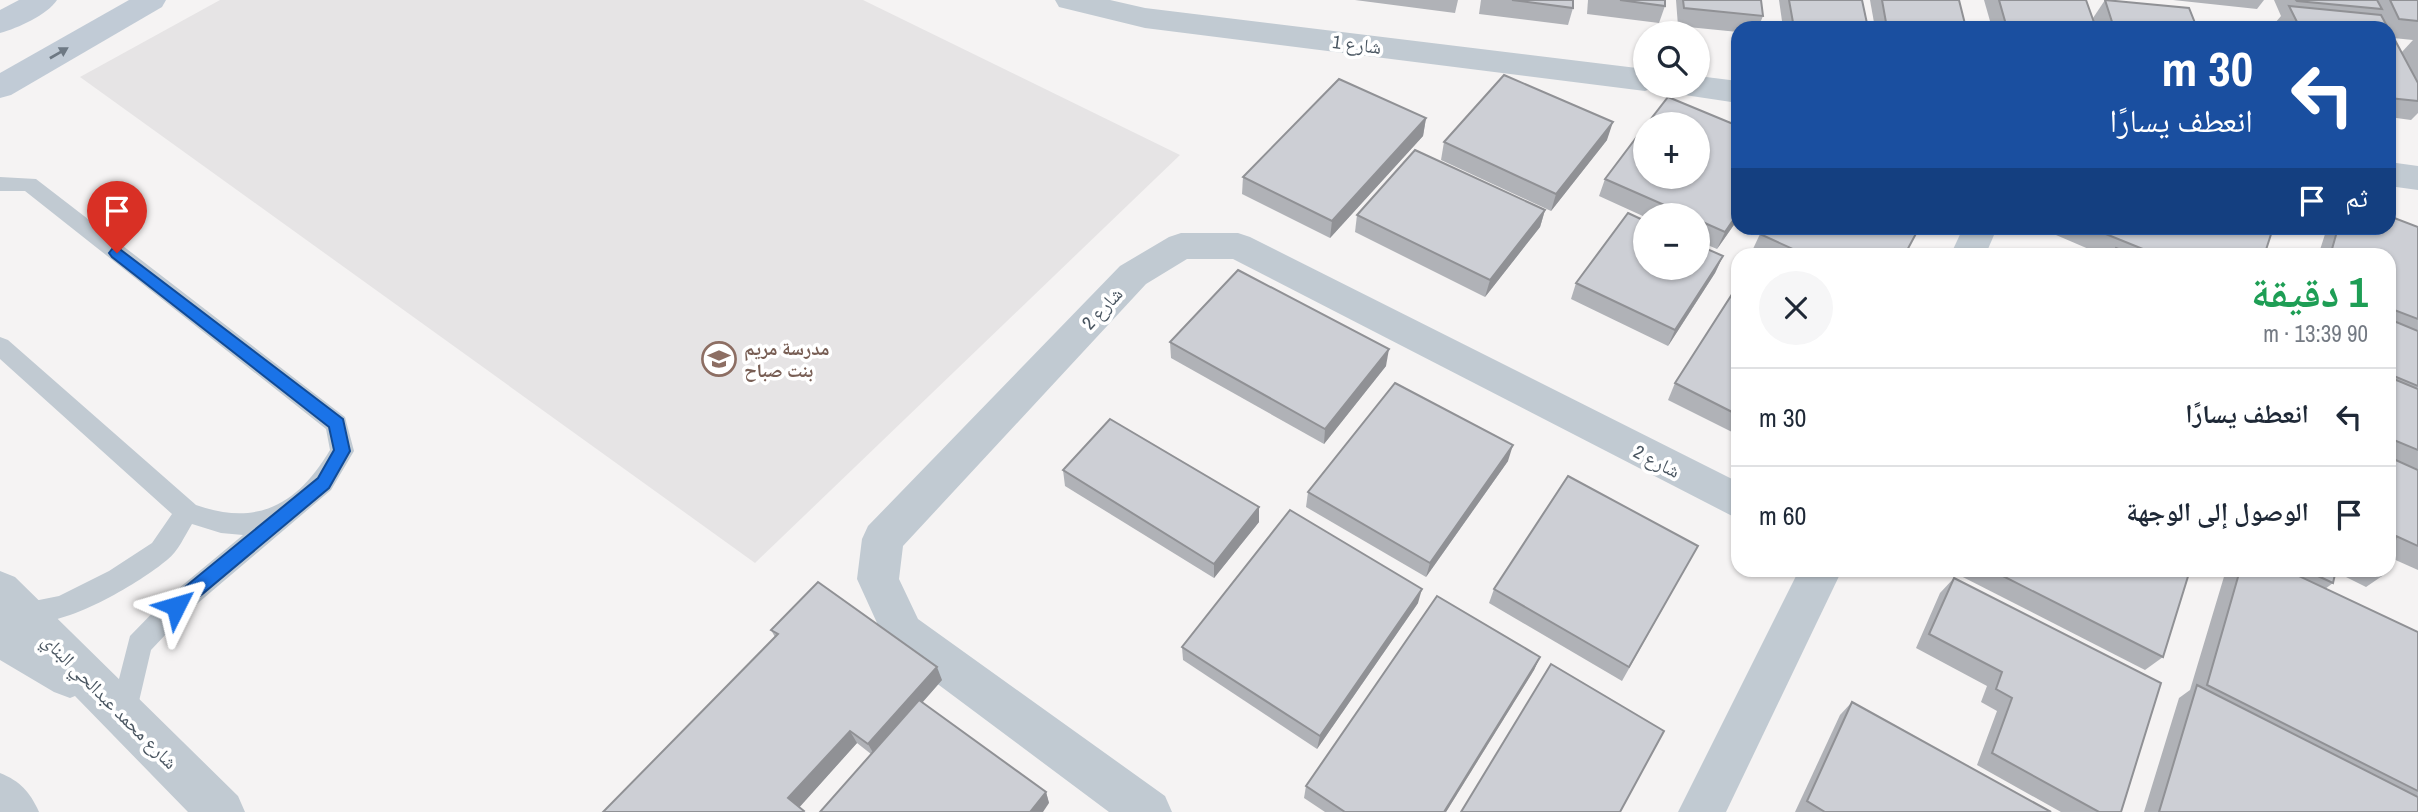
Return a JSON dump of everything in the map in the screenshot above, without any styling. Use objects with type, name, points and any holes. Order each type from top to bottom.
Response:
[{"type":"main road","points":[[0,23],[42,0]]},
{"type":"main road","points":[[0,87],[151,0]]},
{"type":"street","name":"شارع 1","points":[[1070,0],[1145,18],[1633,79]]},
{"type":"street","points":[[1710,89],[1731,91]]},
{"type":"street","points":[[2396,175],[2418,178]]},
{"type":"street","name":"شارع 2","points":[[1148,812],[903,633],[878,579],[883,538],[1133,275],[1181,246],[1238,246],[1731,498]]},
{"type":"street","points":[[1702,812],[1818,577]]},
{"type":"street","name":"شارع محمد عبدالحي البناي","points":[[8,613],[113,704],[221,812]]},
{"type":"street","points":[[0,796],[15,812]]},
{"type":"lane","points":[[0,184],[29,184],[337,424],[342,451],[323,483],[176,606],[139,644],[113,704]]},
{"type":"lane","points":[[0,346],[187,512],[224,526],[254,524],[282,517]]},
{"type":"lane","points":[[8,613],[62,607],[118,579],[161,551],[187,512]]},
{"type":"shaded area","name":"مدرسة مريم بنت صباح","points":[[220,0],[863,0],[1180,155],[755,563],[80,77]]},
{"type":"building","points":[[1512,0],[1573,0],[1573,8]]},
{"type":"building","points":[[1620,0],[1665,0],[1665,6]]},
{"type":"building","points":[[1683,0],[1761,0],[1763,16],[1684,8]]},
{"type":"building","points":[[1789,0],[1862,0],[1866,21],[1793,21]]},
{"type":"building","points":[[1882,0],[1959,0],[1964,21],[1886,21]]},
{"type":"building","points":[[1999,0],[2086,0],[2094,21],[2005,21]]},
{"type":"building","points":[[2105,0],[2189,8],[2194,21],[2112,21]]},
{"type":"building","points":[[2377,0],[2382,9],[2297,1]]},
{"type":"building","points":[[2390,0],[2418,0],[2418,21],[2399,19]]},
{"type":"building","points":[[2289,6],[2381,15],[2384,21],[2296,21]]},
{"type":"building","points":[[2396,42],[2418,83],[2418,101],[2396,99]]},
{"type":"building","points":[[1504,75],[1613,122],[1556,194],[1444,142]]},
{"type":"building","points":[[1339,79],[1426,118],[1332,221],[1243,177]]},
{"type":"building","points":[[1667,98],[1704,112],[1656,112]]},
{"type":"building","points":[[1710,114],[1731,123],[1731,223],[1725,232],[1710,225],[1710,203],[1660,203],[1605,179],[1633,142],[1633,189],[1710,189]]},
{"type":"building","points":[[1415,150],[1545,210],[1490,280],[1357,215]]},
{"type":"building","points":[[1628,213],[1633,215],[1633,280],[1707,280],[1675,330],[1576,283]]},
{"type":"building","points":[[2396,219],[2418,227],[2418,319],[2396,311],[2396,248],[2332,248],[2336,235],[2396,235]]},
{"type":"building","points":[[1762,235],[1915,235],[1908,248],[1791,248]]},
{"type":"building","points":[[2108,235],[2271,235],[2267,248],[2140,248]]},
{"type":"building","points":[[1710,250],[1723,256],[1710,276]]},
{"type":"building","points":[[1238,270],[1389,349],[1325,429],[1170,342]]},
{"type":"building","points":[[1731,296],[1731,411],[1675,383]]},
{"type":"building","points":[[2396,322],[2418,331],[2418,386],[2396,377]]},
{"type":"building","points":[[2396,380],[2418,389],[2418,450],[2396,441]]},
{"type":"building","points":[[1395,383],[1513,445],[1430,563],[1308,492]]},
{"type":"building","points":[[1110,419],[1259,507],[1214,564],[1063,470]]},
{"type":"building","points":[[2396,460],[2418,470],[2418,546],[2396,536]]},
{"type":"building","points":[[1568,476],[1698,546],[1629,667],[1494,589]]},
{"type":"building","points":[[1290,510],[1422,589],[1320,736],[1182,647]]},
{"type":"building","points":[[2005,577],[2188,577],[2163,657]]},
{"type":"building","points":[[2238,577],[2301,577],[2418,632],[2418,791],[2207,685]]},
{"type":"building","points":[[2320,577],[2334,577],[2333,583]]},
{"type":"building","points":[[1954,578],[2161,683],[2121,812],[2099,812],[1992,753],[2012,698],[1996,689],[2002,672],[1929,634]]},
{"type":"building","points":[[818,582],[937,667],[868,744],[850,731],[788,798],[803,812],[603,812],[778,634],[771,630]]},
{"type":"building","points":[[1437,596],[1540,657],[1444,812],[1345,812],[1306,786]]},
{"type":"building","points":[[1551,664],[1664,731],[1620,812],[1461,812]]},
{"type":"building","points":[[2197,685],[2418,797],[2418,812],[2159,812]]},
{"type":"building","points":[[919,700],[1046,792],[1030,812],[820,812]]},
{"type":"building","points":[[1852,702],[2051,812],[1825,812],[1807,801]]},
{"type":"place","name":"مدرسة مريم بنت صباح","points":[[719,359]]},
{"type":"route","points":[[117,253],[337,424],[342,451],[323,483],[176,606]]}]
